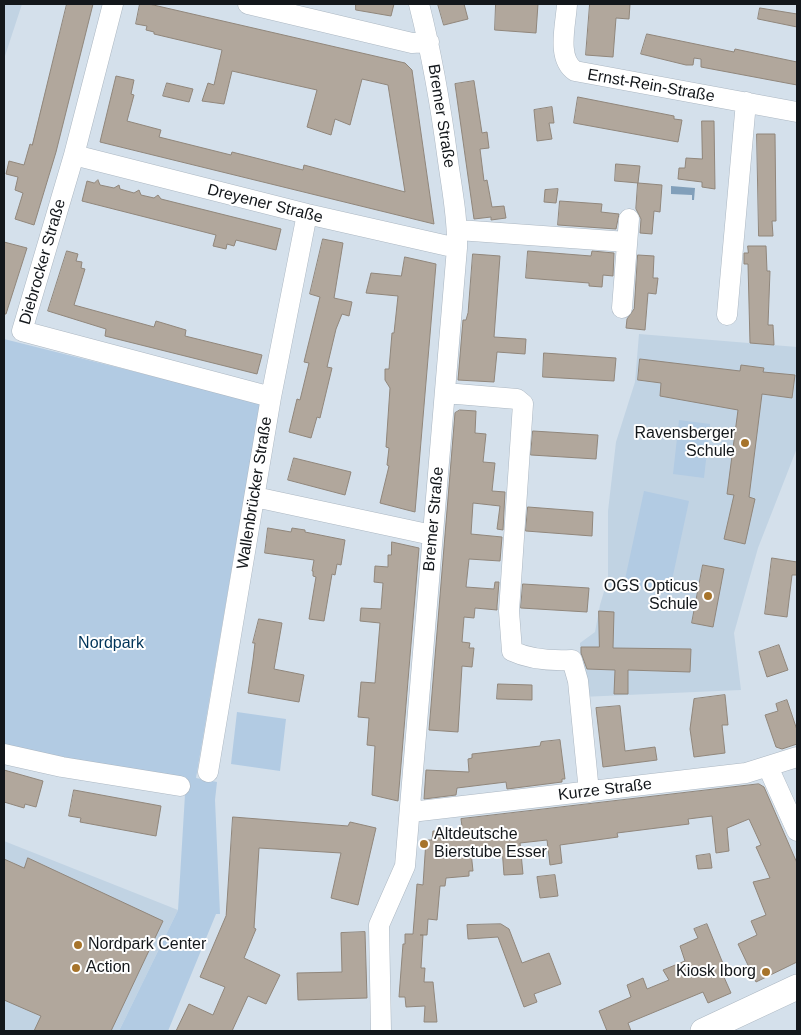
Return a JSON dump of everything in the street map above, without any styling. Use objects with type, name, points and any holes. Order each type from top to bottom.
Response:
[{"type":"main road","points":[[703,1031],[797,987]]},
{"type":"street","name":"Diebrocker Straße","points":[[113,4],[74,155],[22,331],[271,397]]},
{"type":"street","points":[[248,4],[412,43],[429,42]]},
{"type":"street","name":"Bremer Straße","points":[[381,1031],[378,930],[405,866],[411,812],[457,239],[429,42],[420,4]]},
{"type":"street","name":"Ernst-Rein-Straße","points":[[568,4],[564,52],[568,64],[575,71],[797,112]]},
{"type":"street","points":[[727,315],[746,102]]},
{"type":"street","name":"Dreyener Straße","points":[[74,155],[307,214],[457,239],[627,242]]},
{"type":"street","name":"Wallenbrücker Straße","points":[[208,772],[271,397],[307,214]]},
{"type":"street","points":[[622,308],[629,219]]},
{"type":"street","points":[[444,394],[517,399],[523,404],[509,611],[512,651],[524,657],[572,660],[578,680],[589,792]]},
{"type":"street","points":[[255,497],[432,535]]},
{"type":"street","points":[[4,754],[62,767],[180,786]]},
{"type":"street","name":"Kurze Straße","points":[[411,812],[746,773],[797,757]]},
{"type":"street","points":[[768,767],[797,830]]},
{"type":"shaded area","points":[[4,4],[22,4],[4,59]]},
{"type":"shaded area","points":[[671,186],[695,188],[694,200],[692,200],[692,195],[671,194]]},
{"type":"shaded area","points":[[639,334],[797,347],[797,448],[758,548],[734,633],[741,690],[581,697],[580,643],[595,632],[608,578],[608,511],[616,442],[635,382]]},
{"type":"shaded area","name":"Nordpark Center","points":[[4,841],[178,910],[119,1031],[4,1031]]},
{"type":"green space","name":"Nordpark","points":[[4,339],[260,403],[196,778],[217,782],[215,800],[220,914],[216,914],[168,1031],[119,1031],[178,910],[186,778],[27,751],[4,744]]},
{"type":"green space","points":[[679,420],[710,424],[704,478],[673,474]]},
{"type":"green space","points":[[644,491],[689,501],[669,594],[624,584]]},
{"type":"green space","points":[[237,712],[286,719],[280,771],[231,764]]},
{"type":"building","points":[[67,4],[93,4],[56,152],[34,225],[15,219],[23,193],[15,190],[18,177],[6,174],[9,161],[24,165],[30,144],[32,145]]},
{"type":"building","points":[[140,4],[149,4],[405,63],[412,70],[434,224],[100,142],[116,76],[134,80],[131,94],[134,95],[127,121],[161,130],[159,137],[231,155],[232,152],[303,170],[304,165],[405,192],[388,85],[362,79],[350,125],[335,119],[331,135],[307,127],[317,90],[232,71],[224,104],[202,101],[208,83],[214,85],[222,50],[154,34],[154,32],[146,30],[147,26],[136,24]]},
{"type":"building","points":[[356,4],[394,4],[391,16],[356,10]]},
{"type":"building","points":[[438,4],[464,4],[468,19],[444,25]]},
{"type":"building","points":[[496,4],[538,4],[536,33],[495,30]]},
{"type":"building","points":[[590,4],[630,4],[629,19],[616,18],[613,57],[586,55]]},
{"type":"building","points":[[760,8],[797,14],[797,27],[758,19]]},
{"type":"building","points":[[647,34],[734,52],[735,49],[797,62],[797,85],[701,67],[701,59],[694,58],[693,65],[686,65],[641,54]]},
{"type":"building","points":[[474,81],[482,133],[487,132],[489,148],[480,149],[484,181],[487,180],[492,207],[504,206],[506,218],[491,220],[491,217],[474,219],[455,84]]},
{"type":"building","points":[[167,83],[193,89],[189,102],[163,96]]},
{"type":"building","points":[[578,97],[674,116],[674,119],[682,120],[678,142],[574,123]]},
{"type":"building","points":[[552,107],[554,123],[549,123],[552,139],[537,141],[534,110]]},
{"type":"building","points":[[702,121],[714,121],[715,189],[702,187],[702,182],[678,179],[679,168],[685,168],[686,158],[702,159]]},
{"type":"building","points":[[757,134],[775,134],[776,221],[772,221],[773,236],[759,236]]},
{"type":"building","points":[[616,164],[640,166],[638,183],[615,181]]},
{"type":"building","points":[[98,180],[100,185],[114,188],[119,185],[120,189],[134,193],[139,190],[141,195],[154,198],[158,195],[161,199],[281,229],[276,250],[236,240],[234,246],[227,244],[226,249],[213,246],[216,235],[82,201],[87,181],[94,183]]},
{"type":"building","points":[[638,183],[662,185],[660,212],[654,211],[652,234],[640,233],[641,219],[636,209]]},
{"type":"building","points":[[558,189],[556,203],[544,202],[545,190]]},
{"type":"building","points":[[560,201],[602,204],[601,212],[619,214],[616,229],[558,225]]},
{"type":"building","points":[[323,239],[343,243],[334,298],[352,302],[349,316],[342,314],[336,329],[327,367],[332,368],[320,418],[317,417],[311,438],[289,432],[297,399],[300,400],[309,363],[304,362],[320,297],[310,294]]},
{"type":"building","points":[[4,242],[27,248],[6,314],[4,314]]},
{"type":"building","points":[[748,246],[766,246],[767,271],[770,271],[768,325],[773,325],[774,345],[750,343],[748,264],[744,264],[744,253],[748,253]]},
{"type":"building","points":[[67,251],[78,254],[76,261],[82,262],[81,268],[85,269],[74,305],[154,327],[156,321],[186,330],[185,336],[262,355],[257,374],[105,336],[106,329],[48,311]]},
{"type":"building","points":[[528,251],[591,256],[592,251],[614,253],[613,276],[603,275],[602,287],[589,286],[589,283],[526,278]]},
{"type":"building","points":[[473,254],[500,256],[494,337],[526,339],[525,354],[497,352],[494,382],[458,380],[463,320],[466,320],[468,313]]},
{"type":"building","points":[[638,255],[654,256],[653,278],[658,278],[656,294],[648,293],[645,330],[626,328],[627,319],[634,309]]},
{"type":"building","points":[[405,257],[436,264],[415,512],[380,503],[389,466],[387,465],[389,448],[386,447],[390,388],[385,380],[385,369],[389,369],[398,296],[366,293],[371,273],[401,276]]},
{"type":"building","points":[[544,353],[616,358],[614,381],[543,377]]},
{"type":"building","name":"Ravensberger Schule","points":[[640,359],[740,371],[741,365],[764,368],[763,372],[795,375],[792,398],[762,394],[749,497],[755,499],[745,544],[724,539],[734,495],[727,494],[738,410],[660,396],[661,383],[638,380]]},
{"type":"building","points":[[460,410],[476,411],[475,433],[486,434],[483,462],[495,463],[492,491],[505,492],[503,530],[497,529],[500,506],[473,503],[471,534],[502,537],[500,561],[469,559],[466,587],[494,589],[495,582],[499,582],[497,610],[475,608],[474,618],[464,617],[462,642],[470,643],[469,648],[474,648],[472,667],[462,666],[458,732],[429,730],[455,413]]},
{"type":"building","points":[[533,431],[598,435],[596,459],[531,455]]},
{"type":"building","points":[[294,458],[351,472],[345,495],[288,480]]},
{"type":"building","points":[[528,507],[593,512],[592,536],[526,531]]},
{"type":"building","points":[[268,528],[291,532],[292,528],[305,530],[305,532],[345,540],[341,565],[337,564],[335,575],[332,574],[324,621],[309,619],[316,577],[313,576],[312,571],[314,560],[265,553]]},
{"type":"building","points":[[392,542],[419,548],[398,801],[372,795],[375,746],[367,745],[369,718],[358,717],[361,682],[375,683],[380,623],[360,621],[361,608],[381,609],[383,583],[374,582],[375,566],[388,567],[388,555],[391,555]]},
{"type":"building","points":[[772,558],[797,562],[797,575],[792,575],[787,617],[765,614]]},
{"type":"building","name":"OGS Opticus Schule","points":[[703,565],[724,569],[713,627],[692,623]]},
{"type":"building","points":[[523,584],[589,588],[587,612],[521,608]]},
{"type":"building","points":[[599,611],[614,612],[613,648],[691,649],[690,672],[628,670],[628,694],[614,694],[615,670],[587,669],[581,653],[581,647],[599,647]]},
{"type":"building","points":[[259,619],[282,623],[274,669],[304,675],[299,702],[248,693],[255,643],[253,643]]},
{"type":"building","points":[[779,645],[788,670],[767,677],[759,652]]},
{"type":"building","points":[[498,684],[532,685],[532,700],[497,699]]},
{"type":"building","points":[[725,695],[728,725],[722,725],[725,753],[694,757],[690,729],[694,699]]},
{"type":"building","points":[[787,700],[797,730],[797,744],[782,749],[776,747],[765,715],[778,711],[776,704]]},
{"type":"building","points":[[620,706],[625,751],[655,747],[657,760],[603,767],[596,708]]},
{"type":"building","points":[[560,740],[565,779],[562,779],[562,782],[507,789],[506,782],[457,788],[456,795],[424,799],[426,770],[469,772],[468,759],[472,758],[472,754],[540,746],[541,742]]},
{"type":"building","points":[[4,770],[43,781],[36,807],[25,804],[24,808],[4,802]]},
{"type":"building","points":[[759,784],[764,787],[797,863],[797,962],[756,982],[738,944],[757,935],[751,921],[766,915],[753,882],[770,878],[756,847],[761,845],[749,819],[727,828],[729,851],[716,853],[712,816],[688,819],[689,824],[617,833],[618,837],[560,845],[562,863],[550,865],[547,840],[520,843],[523,874],[504,875],[502,848],[471,852],[473,871],[469,871],[469,876],[446,878],[445,886],[440,886],[437,920],[428,919],[427,935],[423,935],[421,968],[425,968],[424,982],[433,982],[437,1022],[424,1022],[425,1006],[406,1007],[405,997],[399,997],[403,944],[405,944],[405,934],[413,934],[417,884],[423,885],[426,840],[432,840],[433,831],[463,833],[461,819]]},
{"type":"building","points":[[74,790],[161,806],[156,836],[80,822],[81,818],[69,816]]},
{"type":"building","points":[[233,817],[348,826],[350,822],[376,828],[358,905],[331,898],[341,853],[259,848],[254,928],[256,929],[244,958],[280,975],[266,1004],[248,996],[232,1031],[176,1031],[189,1004],[213,1015],[225,987],[200,977],[226,916]]},
{"type":"building","points":[[710,854],[712,868],[698,869],[696,856]]},
{"type":"building","name":"Nordpark Center","points":[[28,858],[163,921],[111,1031],[34,1031],[41,1016],[4,1000],[4,859],[24,868]]},
{"type":"building","points":[[555,875],[558,896],[540,898],[537,877]]},
{"type":"building","points":[[501,924],[509,929],[522,963],[549,953],[561,984],[534,994],[537,1002],[524,1007],[498,937],[468,939],[467,925]]},
{"type":"building","points":[[707,924],[724,966],[720,968],[731,993],[708,1003],[703,992],[628,1023],[631,1031],[607,1031],[599,1011],[631,997],[627,985],[643,978],[647,989],[669,980],[663,970],[685,961],[680,946],[698,938],[694,929]]},
{"type":"building","points":[[365,932],[367,998],[298,1000],[297,973],[342,972],[341,933]]},
{"type":"place","name":"Ravensberger Schule","points":[[745,443]]},
{"type":"place","name":"OGS Opticus Schule","points":[[708,596]]},
{"type":"place","name":"Altdeutsche Bierstube Esser","points":[[424,844]]},
{"type":"place","name":"Nordpark Center","points":[[78,945]]},
{"type":"place","name":"Action","points":[[76,968]]},
{"type":"place","name":"Kiosk Iborg","points":[[766,972]]}]
